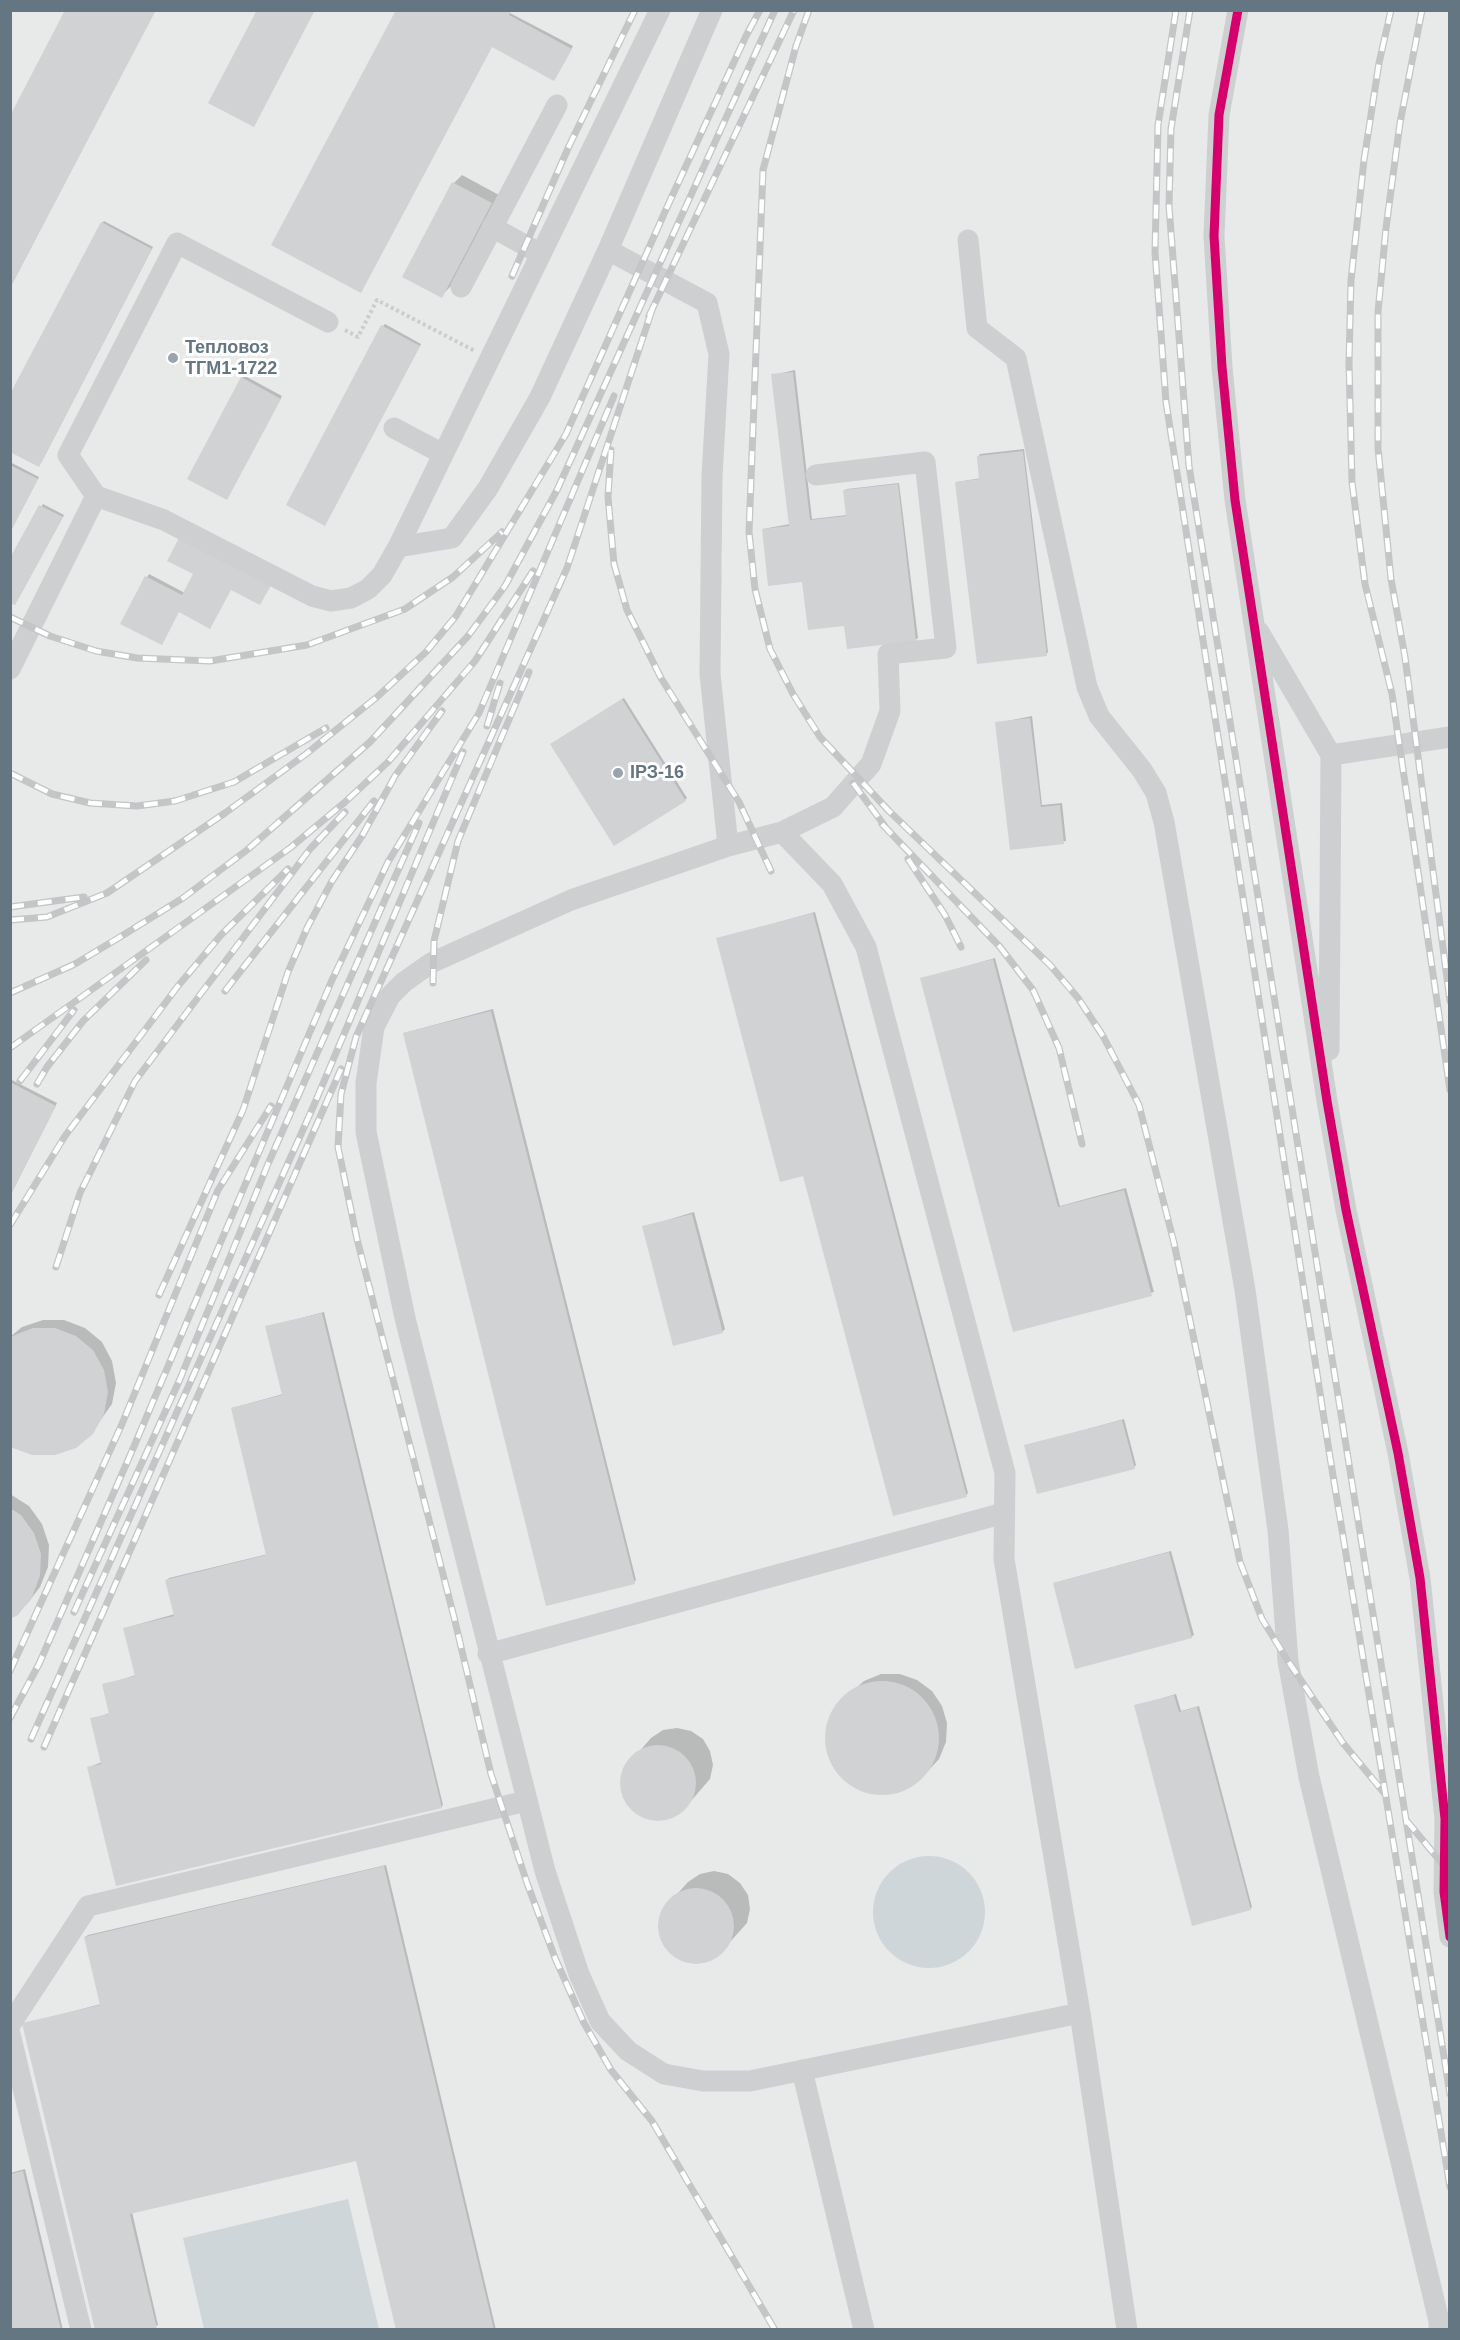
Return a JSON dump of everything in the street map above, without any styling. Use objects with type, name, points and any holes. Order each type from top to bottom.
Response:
[{"type":"street","points":[[328,321],[177,243],[68,455],[96,496],[164,520],[312,596],[331,601],[351,598],[368,589],[382,575],[398,546],[660,10]]},
{"type":"street","points":[[398,546],[452,538],[488,488],[540,398],[608,250],[712,10]]},
{"type":"street","points":[[1238,10],[1219,115],[1214,236],[1222,367],[1235,500],[1327,1101],[1346,1210],[1398,1453],[1419,1578],[1445,1819],[1444,1892],[1449,1937]]},
{"type":"street","points":[[461,287],[557,105]]},
{"type":"street","points":[[492,228],[541,254]]},
{"type":"street","points":[[968,240],[977,328],[1016,357],[1087,687],[1099,716],[1142,770],[1156,793],[1164,822],[1245,1290],[1278,1530],[1288,1661],[1309,1777],[1437,2310],[1438,2330]]},
{"type":"street","points":[[608,250],[707,303],[719,354],[712,476],[710,674],[728,846]]},
{"type":"street","points":[[394,428],[443,454]]},
{"type":"street","points":[[816,475],[925,462],[946,648],[888,654],[890,711],[871,764],[833,807],[782,832],[728,846],[571,900],[431,963],[390,996],[374,1027],[366,1083],[366,1132],[405,1318],[526,1801],[545,1871],[579,1974],[600,2021],[628,2051],[664,2074],[703,2081],[750,2081],[1080,2013]]},
{"type":"street","points":[[10,669],[96,496]]},
{"type":"street","points":[[1253,622],[1331,754],[1330,1009],[1327,1101]]},
{"type":"street","points":[[1331,754],[1449,737]]},
{"type":"street","points":[[782,832],[832,884],[866,947],[1005,1473],[1004,1559],[1080,2013],[1127,2330]]},
{"type":"street","points":[[488,1654],[1005,1513]]},
{"type":"street","points":[[10,2025],[88,1906],[526,1801]]},
{"type":"street","points":[[10,2034],[81,2330]]},
{"type":"street","points":[[802,2070],[864,2330]]},
{"type":"path","points":[[358,337],[377,300],[490,359]]},
{"type":"shaded area","points":[[11,11],[1449,11],[1449,2329],[11,2330]]},
{"type":"shaded area","points":[[929,1856],[951,1860],[969,1872],[981,1890],[985,1912],[981,1934],[969,1952],[951,1964],[929,1968],[907,1964],[889,1952],[877,1934],[873,1912],[877,1890],[889,1872],[907,1860]]},
{"type":"shaded area","points":[[348,2199],[379,2329],[204,2329],[183,2238]]},
{"type":"building","points":[[65,10],[156,10],[10,288],[10,116]]},
{"type":"building","points":[[257,10],[315,10],[254,127],[208,103]]},
{"type":"building","points":[[396,10],[512,10],[509,15],[572,49],[554,81],[492,47],[361,293],[271,245]]},
{"type":"building","points":[[452,182],[492,203],[442,298],[402,277]]},
{"type":"building","points":[[101,222],[152,249],[39,467],[10,452],[10,394]]},
{"type":"building","points":[[381,325],[420,346],[325,526],[286,505]]},
{"type":"building","points":[[793,372],[810,520],[846,516],[843,490],[898,484],[916,641],[847,649],[844,626],[808,630],[802,582],[768,586],[762,529],[789,526],[771,374]]},
{"type":"building","points":[[241,377],[281,399],[227,500],[187,479]]},
{"type":"building","points":[[1023,451],[1047,656],[977,664],[955,482],[979,479],[977,456]]},
{"type":"building","points":[[10,465],[38,479],[10,533]]},
{"type":"building","points":[[39,505],[63,517],[15,605],[10,603],[10,558]]},
{"type":"building","points":[[179,538],[271,585],[260,605],[231,590],[210,629],[179,612],[162,645],[120,624],[145,576],[182,595],[193,574],[167,561]]},
{"type":"building","name":"ІРЗ-16","points":[[622,699],[686,801],[614,846],[550,744]]},
{"type":"building","points":[[1030,718],[1041,807],[1060,805],[1064,844],[1010,850],[995,722]]},
{"type":"building","points":[[813,913],[967,1497],[893,1516],[803,1176],[780,1182],[716,938]]},
{"type":"building","points":[[993,959],[1058,1207],[1124,1190],[1152,1296],[1013,1332],[920,978]]},
{"type":"building","points":[[491,1011],[635,1584],[546,1606],[403,1033]]},
{"type":"building","points":[[10,1082],[56,1106],[10,1196]]},
{"type":"building","points":[[692,1214],[723,1333],[673,1346],[642,1226]]},
{"type":"building","points":[[322,1313],[442,1808],[116,1886],[87,1767],[101,1764],[90,1718],[109,1714],[102,1684],[135,1676],[123,1628],[174,1616],[165,1580],[266,1555],[231,1408],[282,1395],[265,1326]]},
{"type":"building","points":[[33,1328],[55,1328],[76,1336],[93,1350],[104,1370],[108,1392],[104,1414],[93,1434],[76,1448],[55,1455],[32,1455],[10,1447],[10,1337]]},
{"type":"building","points":[[1122,1420],[1135,1469],[1037,1494],[1024,1445]]},
{"type":"building","points":[[10,1508],[21,1515],[34,1533],[41,1554],[40,1576],[32,1597],[18,1615],[10,1619]]},
{"type":"building","points":[[1169,1552],[1192,1638],[1075,1669],[1053,1583]]},
{"type":"building","points":[[882,1681],[904,1686],[922,1698],[934,1716],[939,1738],[934,1760],[922,1778],[904,1790],[882,1795],[860,1790],[842,1778],[830,1760],[825,1738],[830,1716],[842,1698],[860,1686]]},
{"type":"building","points":[[1174,1695],[1179,1712],[1197,1707],[1251,1910],[1192,1926],[1134,1705]]},
{"type":"building","points":[[658,1745],[672,1748],[685,1756],[693,1769],[696,1783],[693,1797],[685,1810],[672,1818],[658,1821],[644,1818],[631,1810],[623,1797],[620,1783],[623,1769],[631,1756],[644,1748]]},
{"type":"building","points":[[384,1866],[494,2330],[396,2330],[356,2161],[130,2214],[157,2329],[95,2330],[22,2023],[100,2005],[84,1937]]},
{"type":"building","points":[[696,1888],[710,1891],[723,1899],[731,1912],[734,1926],[731,1940],[723,1953],[710,1961],[696,1964],[682,1961],[669,1953],[661,1940],[658,1926],[661,1912],[669,1899],[682,1891]]},
{"type":"building","points":[[23,2171],[61,2330],[10,2330],[10,2174]]},
{"type":"railway","points":[[512,276],[569,146],[635,10]]},
{"type":"railway","points":[[10,920],[47,917],[107,893],[225,813],[306,754],[377,697],[426,652],[456,616],[566,434],[668,205],[760,10]]},
{"type":"railway","points":[[10,993],[75,964],[120,937],[183,898],[247,850],[370,742],[468,636],[505,586],[557,490],[775,10]]},
{"type":"railway","points":[[649,316],[794,10]]},
{"type":"railway","points":[[809,10],[796,46],[763,170],[749,532],[755,589],[770,649],[793,694],[820,737],[889,811],[1050,965],[1078,998],[1103,1036],[1139,1105],[1174,1243],[1240,1562],[1262,1619],[1288,1661],[1343,1743],[1385,1794]]},
{"type":"railway","points":[[1176,10],[1158,125],[1155,252],[1166,402],[1330,1457],[1450,2187]]},
{"type":"railway","points":[[1190,10],[1171,129],[1169,206],[1189,466],[1450,2094]]},
{"type":"railway","points":[[1391,10],[1379,63],[1364,160],[1351,280],[1349,362],[1352,482],[1365,584],[1392,694],[1450,1090]]},
{"type":"railway","points":[[1422,10],[1400,123],[1386,228],[1378,312],[1378,448],[1391,579],[1405,657],[1450,1001]]},
{"type":"railway","points":[[652,310],[567,568],[356,1037],[341,1094],[338,1147],[357,1239],[454,1617],[491,1774],[527,1883],[555,1958],[584,2023],[611,2070],[652,2121],[775,2330]]},
{"type":"railway","points":[[10,1718],[39,1664],[135,1444],[332,980],[388,862],[479,713],[614,396]]},
{"type":"railway","points":[[611,450],[608,497],[614,564],[627,610],[661,678],[739,802],[771,871]]},
{"type":"railway","points":[[10,617],[50,636],[96,651],[137,658],[210,661],[307,645],[405,609],[453,577],[502,532]]},
{"type":"railway","points":[[10,1048],[290,848],[344,803],[388,762],[475,661],[533,571]]},
{"type":"railway","points":[[433,983],[434,941],[458,841],[529,672]]},
{"type":"railway","points":[[487,726],[500,683]]},
{"type":"railway","points":[[159,1295],[243,1110],[288,972],[307,928],[332,881],[362,836],[395,776],[442,711]]},
{"type":"railway","points":[[10,773],[52,794],[90,803],[137,806],[175,801],[234,782],[326,728]]},
{"type":"railway","points":[[31,1739],[314,1105],[463,752]]},
{"type":"railway","points":[[853,783],[887,829]]},
{"type":"railway","points":[[225,991],[374,801]]},
{"type":"railway","points":[[56,1267],[80,1193],[135,1081],[310,849],[345,812]]},
{"type":"railway","points":[[74,1612],[180,1379],[268,1164],[419,823]]},
{"type":"railway","points":[[882,824],[1000,947],[1033,990],[1059,1048],[1082,1144]]},
{"type":"railway","points":[[908,859],[945,915],[961,947]]},
{"type":"railway","points":[[10,1225],[65,1136],[178,986],[221,935],[288,869]]},
{"type":"railway","points":[[10,907],[84,897]]},
{"type":"railway","points":[[37,1084],[47,1067],[83,1021],[146,960]]},
{"type":"railway","points":[[20,1081],[74,1010]]},
{"type":"railway","points":[[44,1747],[341,1069]]},
{"type":"railway","points":[[10,1671],[122,1424],[218,1190],[271,1106]]},
{"type":"railway","points":[[1406,1820],[1450,1873]]},
{"type":"cycle path","points":[[1238,10],[1219,115],[1214,236],[1222,367],[1235,500],[1327,1101],[1346,1210],[1398,1453],[1420,1578],[1445,1819],[1444,1892],[1450,1937]]},
{"type":"place","name":"Тепловоз ТГМ1-1722","points":[[173,358]]},
{"type":"place","name":"ІРЗ-16","points":[[618,773]]}]
